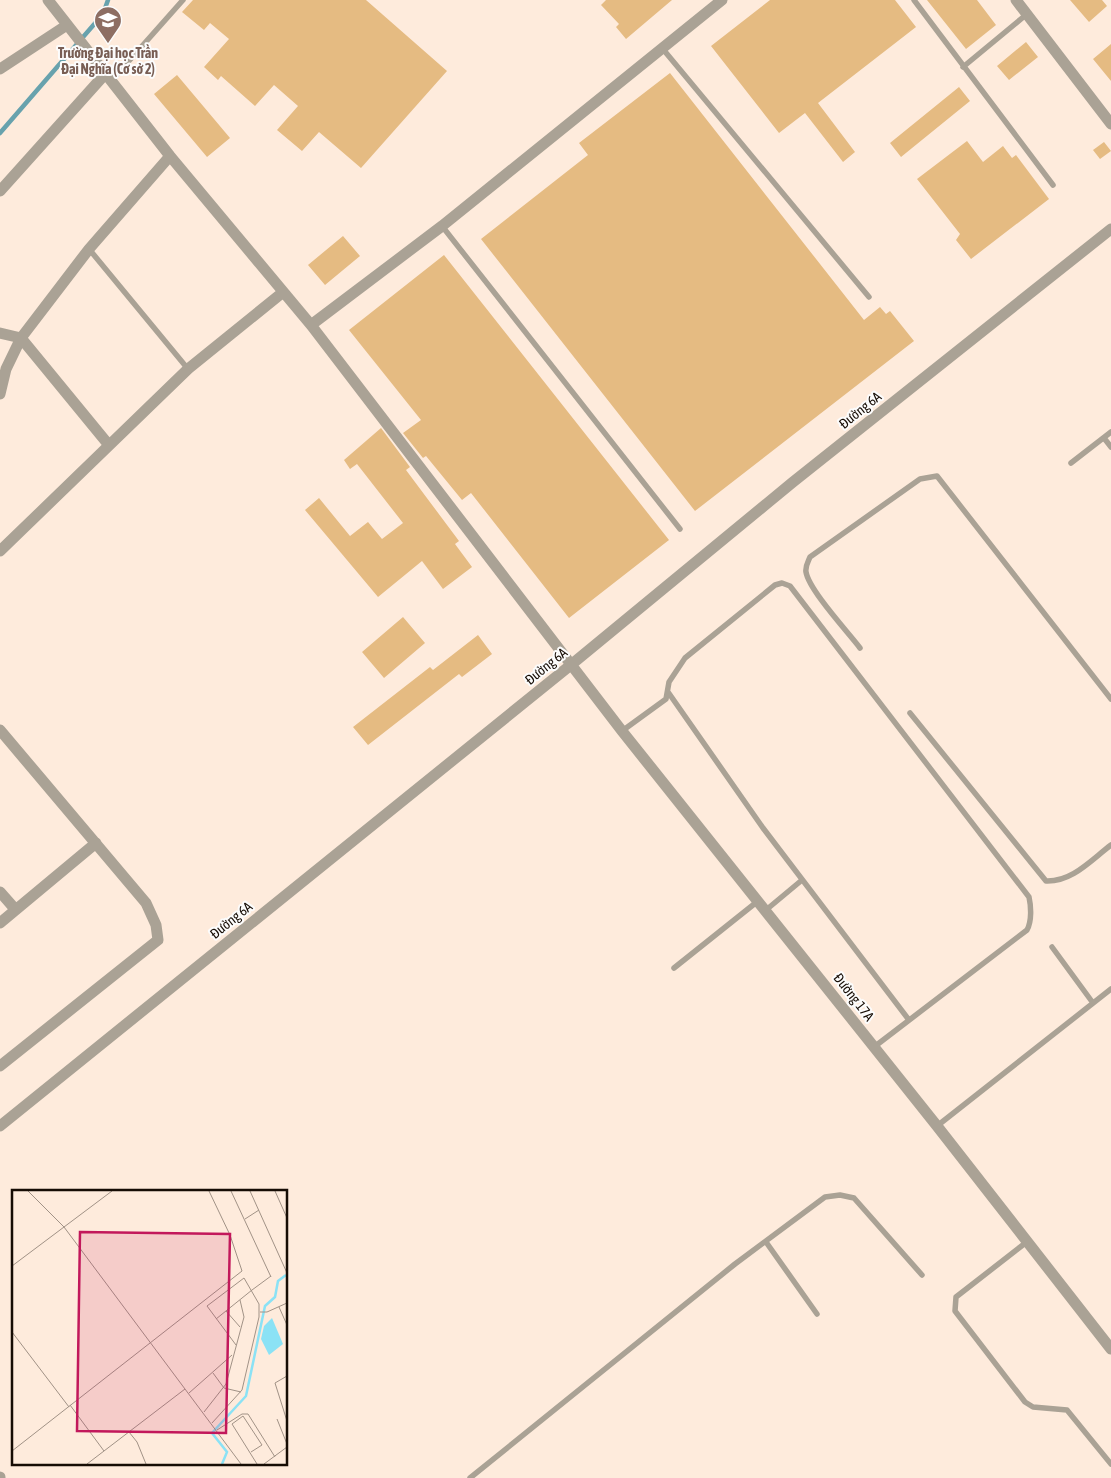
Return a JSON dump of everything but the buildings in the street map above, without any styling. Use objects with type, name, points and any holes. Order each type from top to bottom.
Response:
[{"type":"street","points":[[0,191],[106,73],[48,0]]},
{"type":"street","points":[[1016,0],[1111,124]]},
{"type":"street","points":[[311,326],[442,226],[720,1]]},
{"type":"street","points":[[0,69],[69,28]]},
{"type":"street","name":"Đường 17A","points":[[106,73],[170,156],[311,326],[622,731],[1028,1240],[1111,1349]]},
{"type":"street","points":[[0,394],[6,369],[21,338],[89,250],[170,156]]},
{"type":"street","name":"Đường 6A","points":[[0,1126],[572,664],[793,482],[1111,229]]},
{"type":"street","points":[[0,551],[108,444],[188,369],[282,293]]},
{"type":"street","points":[[0,333],[21,338],[108,444]]},
{"type":"street","points":[[0,730],[146,903],[156,925],[158,940],[0,1066]]},
{"type":"street","points":[[0,922],[96,843]]},
{"type":"street","points":[[0,892],[15,910]]},
{"type":"lane","points":[[106,73],[183,0]]},
{"type":"lane","points":[[914,0],[1053,185]]},
{"type":"lane","points":[[963,67],[1027,14]]},
{"type":"lane","points":[[662,48],[869,297]]},
{"type":"lane","points":[[442,226],[680,530]]},
{"type":"lane","points":[[89,250],[188,369]]},
{"type":"lane","points":[[1070,463],[1111,432]]},
{"type":"lane","points":[[1104,438],[1111,447]]},
{"type":"lane","points":[[860,648],[815,590],[806,574],[806,566],[810,557],[920,479],[937,476],[1111,699]]},
{"type":"lane","points":[[622,731],[666,699],[669,682],[685,658],[776,585],[782,583],[790,586],[1029,896],[1029,926],[1027,930],[874,1047]]},
{"type":"lane","points":[[668,692],[763,828],[909,1020]]},
{"type":"lane","points":[[910,713],[1046,881],[1058,882],[1069,878],[1111,845]]},
{"type":"lane","points":[[674,968],[762,905],[802,880]]},
{"type":"lane","points":[[1052,947],[1093,1003]]},
{"type":"lane","points":[[937,1126],[1111,989]]},
{"type":"lane","points":[[470,1478],[735,1264],[825,1197],[840,1195],[854,1198],[922,1275]]},
{"type":"lane","points":[[1028,1240],[956,1297],[955,1311],[1025,1402],[1034,1407],[1067,1410],[1109,1457],[1111,1464]]},
{"type":"lane","points":[[766,1242],[817,1314]]},
{"type":"waterway","points":[[0,133],[103,14],[108,0]]},
{"type":"place","name":"Trường Đại học Trần Đại Nghĩa (Cơ sở 2)","points":[[108,44]]}]
